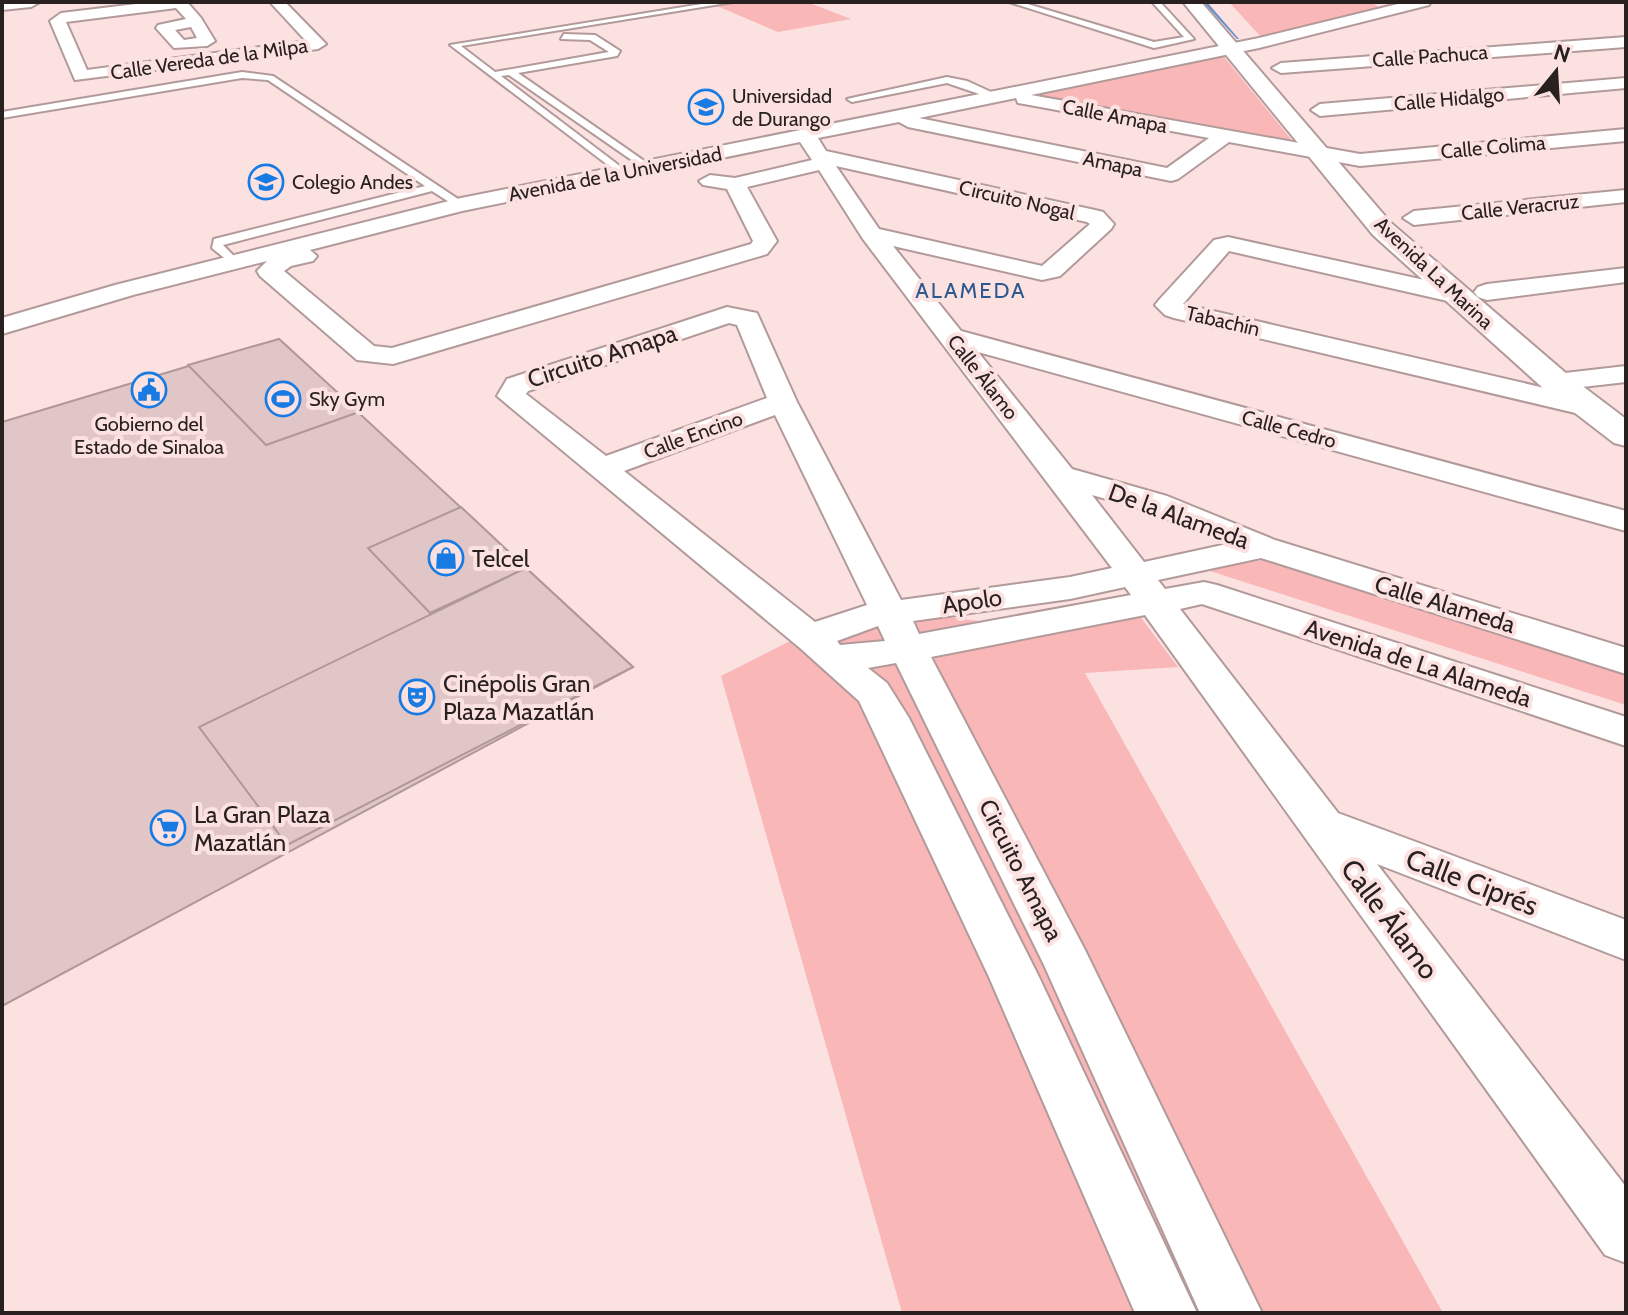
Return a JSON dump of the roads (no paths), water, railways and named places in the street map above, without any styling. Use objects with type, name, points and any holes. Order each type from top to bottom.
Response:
[{"type":"main road","points":[[2,5],[31,2]]},
{"type":"main road","name":"Avenida La Marina","points":[[1192,2],[1281,68],[1360,160],[1435,239]]},
{"type":"main road","name":"Avenida La Marina","points":[[1244,38],[1322,155],[1382,229],[1452,294],[1556,382]]},
{"type":"main road","name":"Avenida La Marina","points":[[1456,260],[1591,393],[1626,436]]},
{"type":"main road","name":"Avenida La Marina","points":[[1591,393],[1626,403]]},
{"type":"street","name":"Calle Vereda de la Milpa","points":[[179,2],[61,18],[58,21],[81,76],[318,44],[277,2]]},
{"type":"street","points":[[179,2],[196,21]]},
{"type":"street","name":"Avenida de la Universidad","points":[[2,326],[234,262],[461,205],[646,167],[817,151],[893,118],[1002,96],[1390,6],[1424,2]]},
{"type":"street","points":[[1390,6],[1423,22]]},
{"type":"street","points":[[1463,40],[1598,100]]},
{"type":"street","name":"Calle Pachuca","points":[[1281,68],[1626,42]]},
{"type":"street","name":"Calle Hidalgo","points":[[1310,100],[1626,83]]},
{"type":"street","name":"Calle Amapa","points":[[1002,96],[1223,137]]},
{"type":"street","name":"Amapa","points":[[893,118],[1171,175],[1223,137]]},
{"type":"street","name":"Calle Colima","points":[[1360,160],[1626,135]]},
{"type":"street","points":[[1223,137],[1360,160]]},
{"type":"street","points":[[743,175],[765,241],[759,249],[393,356],[367,354],[269,271],[283,261],[542,200],[668,176],[704,176],[709,180],[743,175],[817,151]]},
{"type":"street","name":"Calle Álamo","points":[[817,151],[871,234],[1061,476],[1626,1234]]},
{"type":"street","name":"Circuito Nogal","points":[[817,151],[1095,217],[1103,224],[1051,271],[1042,273],[871,234]]},
{"type":"street","name":"Calle Veracruz","points":[[1414,218],[1626,196]]},
{"type":"street","name":"Tabachín","points":[[1452,294],[1228,244],[1222,245],[1168,305],[1174,310],[1591,393]]},
{"type":"street","points":[[1487,292],[1626,275]]},
{"type":"street","name":"Circuito Amapa","points":[[1166,1313],[1014,977],[889,718],[873,692],[603,468],[511,396],[517,385],[727,315],[748,319],[783,402],[1068,965],[1231,1313]]},
{"type":"street","name":"Calle Cedro","points":[[952,337],[1626,521]]},
{"type":"street","points":[[1591,393],[1626,374]]},
{"type":"street","name":"Avenida La Marina","points":[[1556,382],[1591,393]]},
{"type":"street","name":"Calle Encino","points":[[603,468],[783,402]]},
{"type":"street","name":"De la Alameda","points":[[1061,476],[1156,503],[1263,547]]},
{"type":"street","name":"De la Alameda","points":[[1145,590],[1263,547]]},
{"type":"street","name":"Calle Alameda","points":[[1263,547],[1626,661]]},
{"type":"street","name":"Apolo","points":[[822,648],[875,655],[901,630],[1145,590]]},
{"type":"street","name":"Avenida de La Alameda","points":[[1145,590],[1210,594],[1626,732]]},
{"type":"street","name":"Calle Ciprés","points":[[1319,824],[1626,940]]},
{"type":"street","points":[[1014,977],[1068,965]]},
{"type":"lane","points":[[621,172],[453,47],[460,42],[729,2]]},
{"type":"lane","points":[[1013,2],[1154,45],[1190,39],[1156,2]]},
{"type":"lane","points":[[461,53],[577,36],[592,37],[617,53],[491,75]]},
{"type":"lane","points":[[511,72],[646,167]]},
{"type":"lane","points":[[2,115],[242,75],[270,78],[461,205]]},
{"type":"lane","points":[[852,99],[947,80],[1002,96]]},
{"type":"lane","points":[[234,262],[216,245],[218,242],[434,187]]},
{"type":"waterway","points":[[1205,2],[1238,38]]},
{"type":"place","name":"Universidad de Durango","points":[[706,107]]},
{"type":"place","name":"Colegio Andes","points":[[266,182]]},
{"type":"place","name":"Gobierno del Estado de Sinaloa","points":[[149,390]]},
{"type":"place","name":"Sky Gym","points":[[283,399]]},
{"type":"place","name":"Telcel","points":[[446,558]]},
{"type":"place","name":"Cinépolis Gran Plaza Mazatlán","points":[[417,697]]},
{"type":"place","name":"La Gran Plaza Mazatlán","points":[[168,828]]},
{"type":"district","name":"ALAMEDA","points":[[971,290]]}]
